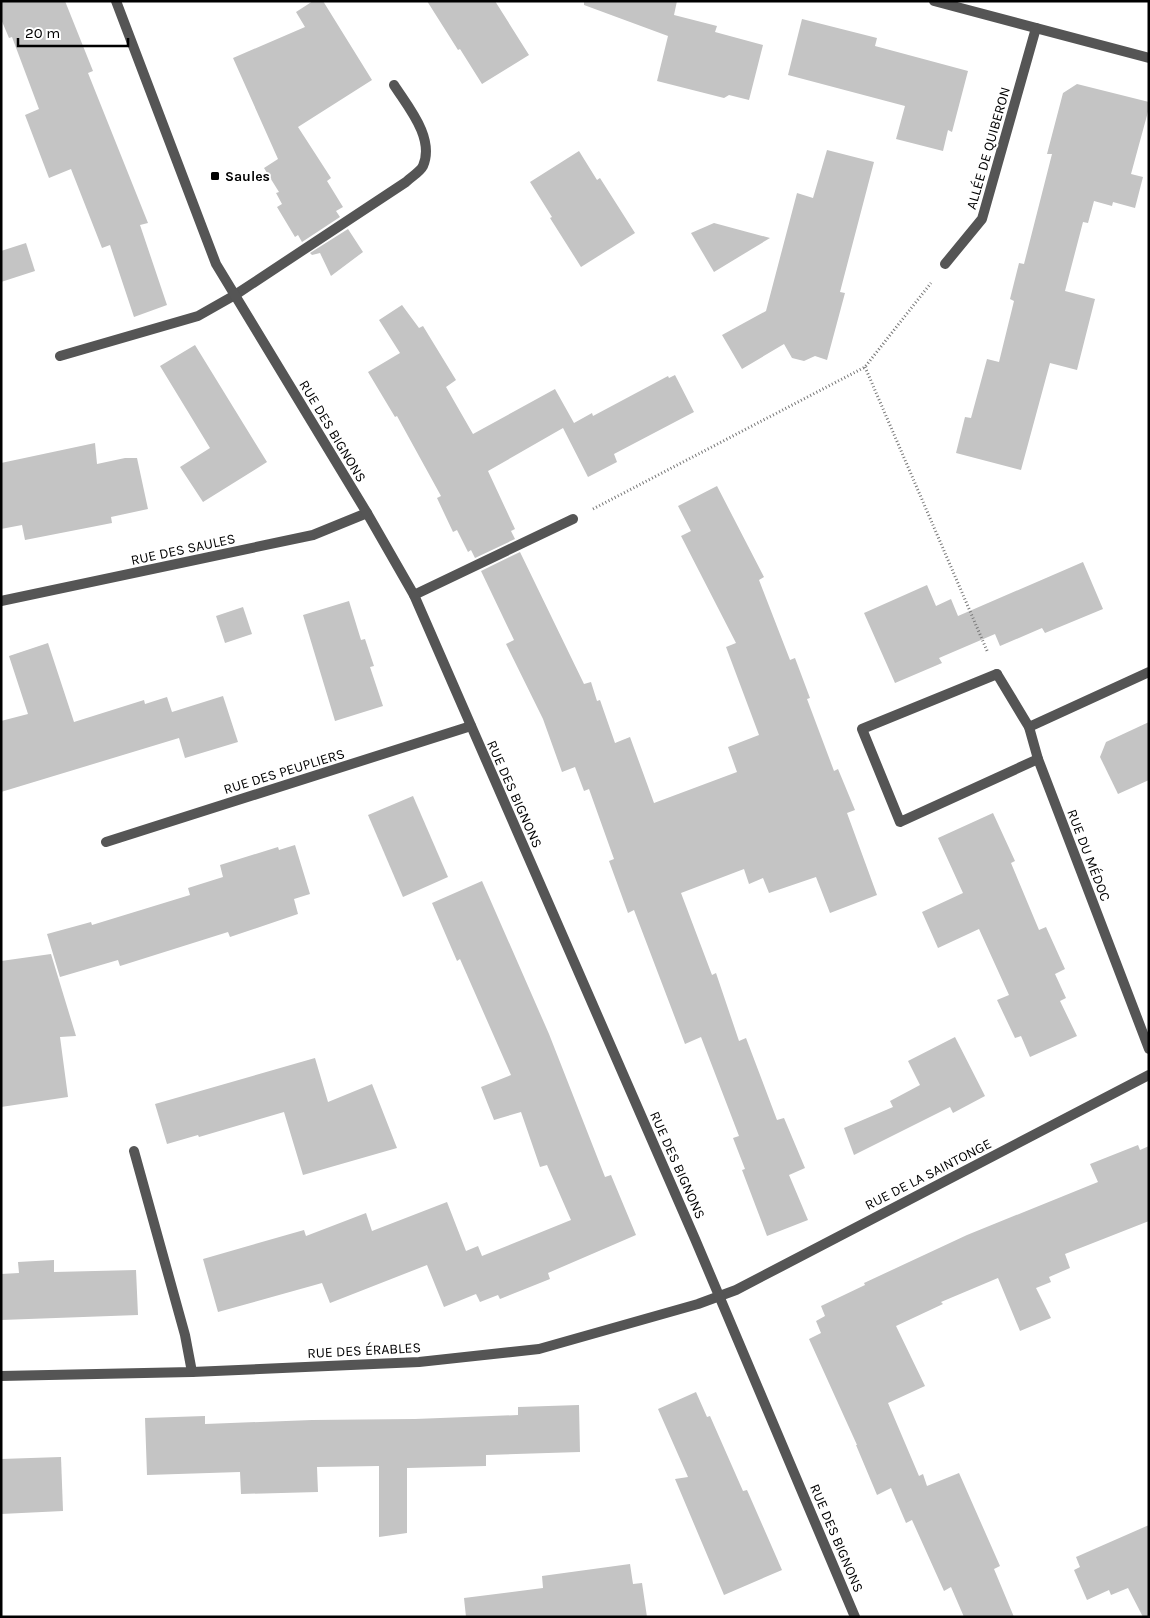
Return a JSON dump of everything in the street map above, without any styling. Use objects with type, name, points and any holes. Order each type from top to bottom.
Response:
[{"type":"street","name":"RUE DES BIGNONS","points":[[116,1],[216,264],[414,594],[720,1296],[855,1617]]},
{"type":"street","points":[[934,1],[1149,58]]},
{"type":"street","name":"ALLÉE DE QUIBERON","points":[[945,264],[982,219],[1036,28]]},
{"type":"street","points":[[60,356],[198,316],[235,295],[406,182],[422,166],[427,145],[423,131],[394,85]]},
{"type":"street","name":"RUE DES SAULES","points":[[1,601],[313,536],[366,513]]},
{"type":"street","points":[[414,594],[573,520]]},
{"type":"street","points":[[1029,727],[1149,672]]},
{"type":"street","points":[[997,674],[862,729],[900,822],[1038,759]]},
{"type":"street","name":"RUE DU MÉDOC","points":[[997,674],[1029,727],[1038,759],[1149,1049]]},
{"type":"street","name":"RUE DES PEUPLIERS","points":[[106,842],[470,726]]},
{"type":"street","name":"RUE DE LA SAINTONGE","points":[[720,1296],[736,1290],[1149,1075]]},
{"type":"street","points":[[134,1151],[185,1335],[192,1372]]},
{"type":"street","name":"RUE DES ÉRABLES","points":[[1,1376],[192,1372],[419,1362],[539,1349],[720,1296]]},
{"type":"path","points":[[573,520],[864,367],[945,264]]},
{"type":"path","points":[[864,367],[997,674]]},
{"type":"building","points":[[1,1],[65,1],[93,71],[88,73],[148,223],[140,225],[167,305],[134,317],[110,245],[102,248],[71,169],[49,178],[25,115],[39,109],[12,37],[9,38],[1,19]]},
{"type":"building","points":[[313,1],[323,1],[372,80],[298,127],[331,178],[327,181],[343,207],[336,211],[340,217],[302,242],[298,235],[295,237],[277,207],[282,204],[276,193],[279,192],[264,168],[278,159],[233,58],[305,27],[296,12]]},
{"type":"building","points":[[427,1],[495,1],[529,55],[482,84]]},
{"type":"building","points":[[584,1],[677,1],[674,15],[717,26],[715,32],[763,45],[749,100],[729,95],[724,98],[657,81],[668,36],[584,5]]},
{"type":"building","points":[[802,19],[877,38],[875,46],[968,71],[952,132],[948,130],[943,151],[896,139],[905,106],[788,75]]},
{"type":"building","points":[[1077,84],[1149,102],[1131,174],[1143,177],[1135,208],[1113,202],[1112,206],[1094,201],[1088,223],[1083,222],[1065,291],[1095,299],[1077,370],[1050,363],[1021,470],[956,453],[965,417],[971,418],[987,359],[999,362],[1014,301],[1010,299],[1019,263],[1024,264],[1052,154],[1047,154],[1063,93]]},
{"type":"building","points":[[827,150],[874,162],[840,292],[845,293],[827,360],[815,356],[804,361],[792,358],[784,344],[742,369],[722,335],[766,311],[797,193],[813,198]]},
{"type":"building","points":[[579,151],[597,180],[600,178],[635,233],[581,267],[530,182]]},
{"type":"building","points":[[714,223],[770,238],[714,272],[691,233]]},
{"type":"building","points":[[348,229],[363,252],[331,276],[320,253],[312,255],[310,253]]},
{"type":"building","points":[[26,243],[35,271],[1,282],[1,251]]},
{"type":"building","points":[[402,305],[419,328],[423,326],[456,380],[446,387],[473,434],[555,389],[574,423],[592,413],[593,416],[668,376],[669,378],[675,375],[694,412],[614,454],[617,462],[588,477],[563,428],[488,471],[515,529],[511,531],[515,539],[475,558],[471,550],[468,552],[457,530],[453,532],[437,498],[441,496],[397,416],[395,417],[368,372],[400,353],[379,320]]},
{"type":"building","points":[[195,345],[267,462],[203,502],[180,467],[210,448],[160,366]]},
{"type":"building","points":[[95,443],[97,464],[125,458],[137,458],[148,509],[111,517],[112,523],[25,540],[22,525],[1,529],[1,463]]},
{"type":"building","points":[[717,486],[764,577],[759,580],[790,660],[795,658],[810,698],[807,699],[834,771],[838,769],[855,810],[847,813],[877,895],[830,913],[816,877],[769,893],[763,878],[749,884],[744,869],[681,893],[712,975],[716,973],[739,1041],[746,1038],[777,1120],[784,1118],[805,1168],[789,1175],[808,1220],[767,1236],[742,1170],[745,1169],[733,1138],[739,1136],[701,1037],[685,1044],[634,910],[628,913],[609,861],[614,859],[589,789],[584,791],[575,767],[562,772],[543,719],[506,644],[514,640],[481,571],[520,552],[584,684],[591,682],[597,701],[600,700],[615,743],[630,737],[654,803],[737,772],[728,747],[759,735],[726,647],[736,643],[681,536],[691,531],[678,506]]},
{"type":"building","points":[[1083,562],[1103,609],[1045,633],[1042,628],[1000,646],[995,634],[939,658],[942,663],[895,683],[864,613],[927,585],[936,606],[951,599],[958,616]]},
{"type":"building","points":[[349,601],[361,640],[365,639],[374,666],[370,667],[383,706],[335,721],[303,615]]},
{"type":"building","points":[[243,607],[252,634],[225,643],[216,616]]},
{"type":"building","points":[[48,643],[74,722],[144,700],[145,704],[167,697],[172,712],[223,696],[238,742],[185,758],[179,738],[1,792],[1,721],[28,714],[9,656]]},
{"type":"building","points":[[1149,722],[1149,780],[1118,794],[1100,757],[1106,742]]},
{"type":"building","points":[[413,796],[448,877],[403,897],[368,815]]},
{"type":"building","points":[[993,813],[1015,861],[1011,863],[1039,930],[1046,927],[1065,969],[1055,974],[1066,998],[1060,1001],[1077,1036],[1030,1057],[1021,1036],[1015,1038],[997,1000],[1009,995],[979,929],[938,948],[922,912],[963,893],[938,838]]},
{"type":"building","points":[[295,845],[310,894],[294,899],[298,914],[230,937],[228,932],[120,966],[118,960],[60,977],[47,934],[91,922],[92,925],[190,895],[188,888],[223,877],[220,865],[278,847],[279,850]]},
{"type":"building","points":[[482,881],[549,1034],[605,1177],[611,1175],[636,1235],[548,1273],[550,1279],[500,1299],[498,1295],[480,1302],[476,1294],[444,1307],[427,1265],[330,1303],[322,1283],[218,1312],[203,1259],[304,1230],[306,1236],[366,1213],[372,1231],[447,1202],[466,1251],[478,1246],[482,1256],[571,1220],[547,1165],[540,1167],[521,1112],[494,1120],[481,1087],[511,1075],[460,959],[457,961],[432,903]]},
{"type":"building","points":[[51,954],[76,1036],[60,1037],[68,1097],[1,1107],[1,961]]},
{"type":"building","points":[[955,1037],[985,1096],[953,1113],[950,1107],[854,1155],[844,1128],[893,1107],[890,1101],[920,1085],[908,1061]]},
{"type":"building","points":[[315,1058],[328,1102],[372,1084],[397,1148],[303,1175],[284,1112],[199,1137],[198,1135],[167,1144],[155,1104]]},
{"type":"building","points":[[1138,1145],[1140,1150],[1149,1146],[1149,1221],[1065,1254],[1070,1268],[1049,1277],[1051,1282],[1036,1288],[1051,1318],[1020,1331],[998,1278],[941,1302],[943,1304],[896,1326],[925,1386],[888,1403],[919,1476],[923,1474],[927,1486],[959,1473],[1000,1566],[994,1569],[1014,1617],[964,1617],[951,1587],[944,1591],[912,1520],[906,1523],[891,1488],[877,1495],[857,1445],[809,1339],[821,1333],[816,1321],[825,1316],[821,1306],[865,1285],[864,1283],[967,1235],[1098,1182],[1090,1164]]},
{"type":"building","points":[[54,1260],[54,1272],[136,1270],[138,1315],[1,1320],[1,1274],[19,1273],[18,1262]]},
{"type":"building","points":[[696,1392],[707,1417],[710,1416],[743,1491],[747,1490],[782,1570],[724,1595],[675,1479],[688,1477],[658,1409]]},
{"type":"building","points":[[579,1405],[580,1452],[486,1455],[486,1466],[407,1468],[407,1533],[379,1537],[379,1466],[317,1467],[318,1492],[241,1494],[240,1472],[147,1475],[145,1418],[205,1416],[205,1424],[415,1419],[518,1415],[518,1407]]},
{"type":"building","points":[[61,1457],[63,1511],[1,1514],[1,1459]]},
{"type":"building","points":[[1149,1525],[1149,1617],[1143,1617],[1128,1588],[1111,1595],[1109,1590],[1087,1600],[1074,1570],[1080,1567],[1076,1557]]},
{"type":"building","points":[[630,1564],[633,1584],[642,1583],[647,1617],[466,1617],[464,1598],[543,1588],[542,1576]]},
{"type":"place","name":"Saules","points":[[215,176]]}]
